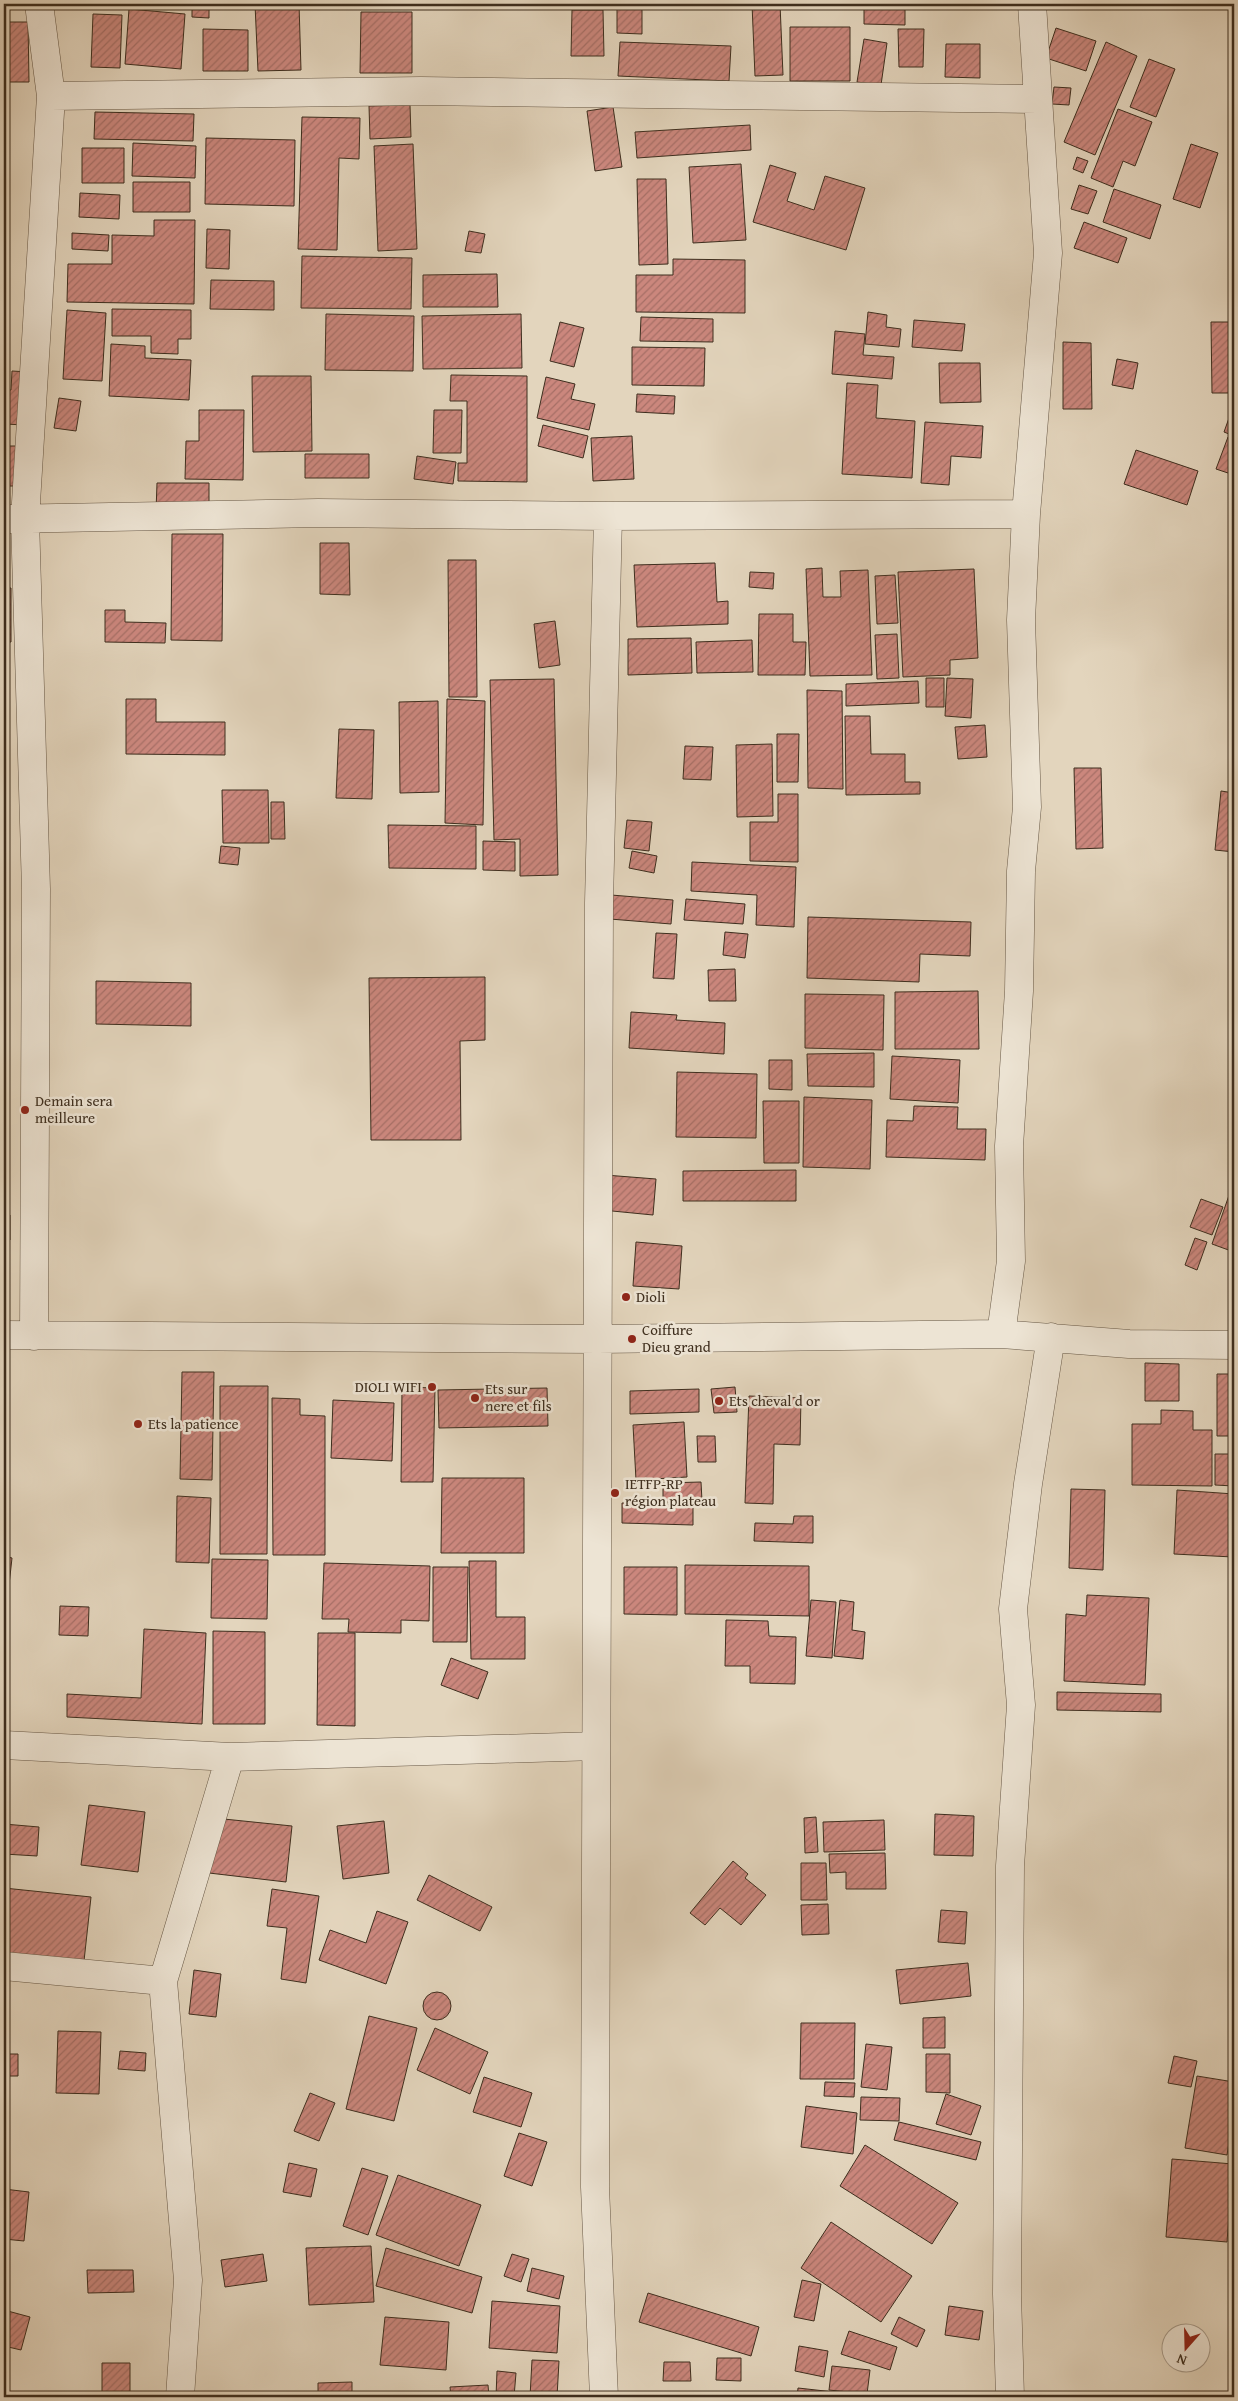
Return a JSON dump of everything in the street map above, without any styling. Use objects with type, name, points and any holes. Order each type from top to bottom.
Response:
[{"type":"street","points":[[34,1336],[36,889],[14,519],[51,96],[39,4]]},
{"type":"street","points":[[1001,1334],[1011,1261],[1009,1146],[1019,991],[1021,871],[1027,807],[1021,620],[1026,514],[1048,253],[1032,4]]},
{"type":"street","points":[[51,96],[421,91],[1037,99]]},
{"type":"street","points":[[14,519],[318,512],[608,516],[1026,514]]},
{"type":"street","points":[[604,2397],[594,2188],[599,903],[608,516]]},
{"type":"street","points":[[4,1335],[598,1339],[1001,1334],[1129,1344],[1234,1345]]},
{"type":"street","points":[[1010,2397],[1007,2294],[1010,1866],[1021,1705],[1013,1609],[1028,1484],[1051,1337]]},
{"type":"street","points":[[4,1745],[230,1757],[596,1746]]},
{"type":"street","points":[[180,2397],[188,2280],[163,1982],[230,1757]]},
{"type":"street","points":[[4,1966],[163,1982]]},
{"type":"building","points":[[192,4],[209,4],[209,18],[192,17]]},
{"type":"building","points":[[255,4],[299,4],[301,70],[258,71]]},
{"type":"building","points":[[617,4],[642,4],[642,34],[617,33]]},
{"type":"building","points":[[752,4],[780,4],[783,75],[755,76]]},
{"type":"building","points":[[864,4],[905,4],[905,25],[864,24]]},
{"type":"building","points":[[129,9],[185,14],[181,69],[125,64]]},
{"type":"building","points":[[572,10],[603,10],[604,56],[571,56]]},
{"type":"building","points":[[361,12],[412,12],[412,73],[360,73]]},
{"type":"building","points":[[93,14],[122,15],[120,68],[91,67]]},
{"type":"building","points":[[4,22],[28,22],[29,82],[6,82]]},
{"type":"building","points":[[790,27],[850,27],[850,81],[790,81]]},
{"type":"building","points":[[1056,28],[1096,41],[1086,71],[1046,58]]},
{"type":"building","points":[[203,29],[248,30],[248,71],[203,71]]},
{"type":"building","points":[[898,29],[924,29],[923,67],[899,67]]},
{"type":"building","points":[[864,39],[887,43],[881,85],[857,82]]},
{"type":"building","points":[[620,42],[731,46],[729,81],[618,76]]},
{"type":"building","points":[[1106,42],[1137,56],[1095,155],[1064,142]]},
{"type":"building","points":[[946,44],[980,44],[980,78],[945,77]]},
{"type":"building","points":[[1149,59],[1175,69],[1156,117],[1130,107]]},
{"type":"building","points":[[1054,87],[1071,88],[1069,105],[1052,104]]},
{"type":"building","points":[[410,105],[411,137],[370,139],[369,106]]},
{"type":"building","points":[[613,107],[622,167],[595,171],[587,111]]},
{"type":"building","points":[[1118,109],[1152,122],[1135,166],[1123,161],[1113,187],[1091,178]]},
{"type":"building","points":[[95,112],[194,114],[193,141],[94,139]]},
{"type":"building","points":[[302,117],[360,118],[359,159],[339,158],[337,250],[298,249]]},
{"type":"building","points":[[750,125],[751,150],[637,158],[635,132]]},
{"type":"building","points":[[206,138],[295,140],[294,206],[205,204]]},
{"type":"building","points":[[133,143],[196,146],[195,178],[132,176]]},
{"type":"building","points":[[413,144],[417,249],[378,251],[374,146]]},
{"type":"building","points":[[1191,144],[1218,153],[1200,208],[1173,199]]},
{"type":"building","points":[[82,148],[124,148],[124,183],[82,183]]},
{"type":"building","points":[[1077,157],[1088,161],[1083,173],[1073,169]]},
{"type":"building","points":[[741,164],[746,240],[693,243],[689,167]]},
{"type":"building","points":[[770,165],[796,173],[787,201],[814,210],[825,176],[865,188],[846,250],[753,222]]},
{"type":"building","points":[[637,179],[666,179],[668,264],[639,265]]},
{"type":"building","points":[[133,182],[190,182],[190,212],[133,212]]},
{"type":"building","points":[[1079,185],[1097,191],[1088,214],[1071,209]]},
{"type":"building","points":[[1114,189],[1161,205],[1150,239],[1103,222]]},
{"type":"building","points":[[80,193],[120,195],[119,219],[79,217]]},
{"type":"building","points":[[154,220],[195,220],[194,304],[67,302],[68,264],[112,264],[112,235],[154,236]]},
{"type":"building","points":[[1084,222],[1127,238],[1118,263],[1074,248]]},
{"type":"building","points":[[207,229],[230,230],[229,269],[206,268]]},
{"type":"building","points":[[469,231],[485,234],[481,253],[465,251]]},
{"type":"building","points":[[72,233],[109,235],[108,251],[72,249]]},
{"type":"building","points":[[302,256],[412,258],[411,309],[301,308]]},
{"type":"building","points":[[673,259],[745,260],[745,313],[636,312],[636,275],[673,275]]},
{"type":"building","points":[[497,274],[498,307],[423,307],[423,275]]},
{"type":"building","points":[[211,280],[274,281],[274,310],[210,309]]},
{"type":"building","points":[[112,309],[191,310],[191,339],[178,339],[178,354],[151,353],[151,336],[112,336]]},
{"type":"building","points":[[67,310],[106,313],[102,381],[63,379]]},
{"type":"building","points":[[868,312],[887,315],[886,327],[901,329],[899,347],[865,344]]},
{"type":"building","points":[[326,314],[414,316],[413,371],[325,370]]},
{"type":"building","points":[[521,314],[522,368],[423,369],[422,316]]},
{"type":"building","points":[[641,317],[713,319],[713,342],[640,341]]},
{"type":"building","points":[[914,320],[965,324],[962,351],[912,347]]},
{"type":"building","points":[[560,322],[584,328],[574,367],[550,361]]},
{"type":"building","points":[[1211,322],[1234,322],[1234,393],[1212,393]]},
{"type":"building","points":[[835,331],[865,334],[863,355],[894,357],[892,379],[832,374]]},
{"type":"building","points":[[1063,342],[1091,343],[1092,409],[1063,409]]},
{"type":"building","points":[[111,344],[145,346],[145,358],[191,360],[189,400],[109,396]]},
{"type":"building","points":[[632,347],[705,348],[704,386],[632,385]]},
{"type":"building","points":[[1117,359],[1138,363],[1133,389],[1112,385]]},
{"type":"building","points":[[939,363],[980,363],[981,402],[940,403]]},
{"type":"building","points":[[12,371],[28,372],[25,425],[4,424],[4,390],[11,390]]},
{"type":"building","points":[[451,375],[527,376],[527,482],[458,481],[458,463],[467,463],[467,401],[450,401]]},
{"type":"building","points":[[252,376],[311,376],[312,451],[253,452]]},
{"type":"building","points":[[546,377],[575,384],[571,399],[595,404],[589,430],[537,418]]},
{"type":"building","points":[[847,383],[878,385],[876,418],[915,421],[912,478],[842,474]]},
{"type":"building","points":[[637,394],[675,396],[674,414],[636,412]]},
{"type":"building","points":[[59,398],[81,401],[76,431],[54,428]]},
{"type":"building","points":[[1234,404],[1234,436],[1224,432]]},
{"type":"building","points":[[199,410],[244,410],[243,480],[185,479],[186,441],[199,441]]},
{"type":"building","points":[[434,410],[462,410],[461,453],[433,453]]},
{"type":"building","points":[[925,422],[983,426],[981,458],[951,456],[949,485],[921,483]]},
{"type":"building","points":[[543,425],[588,436],[583,458],[538,446]]},
{"type":"building","points":[[632,436],[634,479],[593,481],[591,438]]},
{"type":"building","points":[[1228,437],[1234,439],[1234,475],[1216,469]]},
{"type":"building","points":[[4,446],[18,446],[18,486],[4,486]]},
{"type":"building","points":[[1136,450],[1198,471],[1187,505],[1124,484]]},
{"type":"building","points":[[305,454],[369,454],[369,478],[305,478]]},
{"type":"building","points":[[417,456],[456,462],[453,484],[414,479]]},
{"type":"building","points":[[157,483],[209,483],[209,512],[156,512]]},
{"type":"building","points":[[4,520],[7,520],[7,577],[4,577]]},
{"type":"building","points":[[172,534],[223,534],[222,641],[171,640]]},
{"type":"building","points":[[320,543],[349,543],[350,595],[320,594]]},
{"type":"building","points":[[448,560],[476,560],[477,697],[449,697]]},
{"type":"building","points":[[715,563],[717,602],[728,601],[728,624],[637,627],[634,565]]},
{"type":"building","points":[[822,568],[823,597],[841,597],[840,571],[868,570],[872,675],[810,676],[806,569]]},
{"type":"building","points":[[974,569],[978,658],[950,660],[950,675],[903,677],[898,572]]},
{"type":"building","points":[[750,572],[774,573],[773,589],[749,587]]},
{"type":"building","points":[[895,575],[898,623],[877,624],[875,576]]},
{"type":"building","points":[[4,588],[11,588],[11,642],[4,642]]},
{"type":"building","points":[[105,610],[125,610],[125,622],[166,623],[165,643],[105,642]]},
{"type":"building","points":[[759,614],[793,614],[793,642],[806,642],[805,675],[758,675]]},
{"type":"building","points":[[555,621],[560,665],[539,668],[534,624]]},
{"type":"building","points":[[897,634],[899,678],[877,679],[875,635]]},
{"type":"building","points":[[691,638],[692,673],[628,675],[628,639]]},
{"type":"building","points":[[752,640],[753,672],[697,673],[696,642]]},
{"type":"building","points":[[926,678],[944,678],[944,707],[926,707]]},
{"type":"building","points":[[947,678],[973,679],[971,718],[945,716]]},
{"type":"building","points":[[554,679],[558,875],[520,876],[520,839],[494,840],[490,680]]},
{"type":"building","points":[[918,681],[919,703],[846,706],[846,684]]},
{"type":"building","points":[[807,690],[842,691],[843,789],[808,788]]},
{"type":"building","points":[[126,699],[156,699],[156,722],[225,722],[225,755],[126,754]]},
{"type":"building","points":[[447,699],[485,701],[483,825],[445,823]]},
{"type":"building","points":[[438,701],[439,792],[400,793],[399,702]]},
{"type":"building","points":[[845,716],[870,716],[871,754],[905,754],[905,782],[920,782],[920,794],[846,795]]},
{"type":"building","points":[[985,725],[987,757],[958,759],[955,727]]},
{"type":"building","points":[[339,729],[374,730],[372,799],[336,798]]},
{"type":"building","points":[[777,734],[799,734],[798,782],[777,782]]},
{"type":"building","points":[[772,744],[773,816],[737,817],[736,745]]},
{"type":"building","points":[[685,746],[713,747],[711,780],[683,779]]},
{"type":"building","points":[[1074,768],[1101,768],[1103,848],[1076,849]]},
{"type":"building","points":[[222,790],[268,790],[269,843],[223,843]]},
{"type":"building","points":[[1221,791],[1234,793],[1234,852],[1215,850]]},
{"type":"building","points":[[778,794],[798,794],[798,862],[750,861],[750,822],[778,822]]},
{"type":"building","points":[[271,802],[284,802],[285,839],[271,839]]},
{"type":"building","points":[[627,820],[652,822],[649,851],[624,848]]},
{"type":"building","points":[[388,825],[476,826],[476,869],[389,868]]},
{"type":"building","points":[[483,841],[515,842],[515,871],[483,870]]},
{"type":"building","points":[[221,846],[240,848],[238,865],[219,863]]},
{"type":"building","points":[[632,851],[657,856],[654,873],[629,868]]},
{"type":"building","points":[[692,862],[796,867],[794,927],[756,925],[757,895],[691,891]]},
{"type":"building","points":[[611,895],[673,900],[671,924],[610,919]]},
{"type":"building","points":[[686,899],[745,904],[743,924],[684,920]]},
{"type":"building","points":[[808,917],[971,922],[970,956],[920,954],[919,982],[807,978]]},
{"type":"building","points":[[725,932],[748,934],[745,958],[723,955]]},
{"type":"building","points":[[656,933],[677,934],[674,979],[653,978]]},
{"type":"building","points":[[735,969],[736,1001],[709,1001],[708,970]]},
{"type":"building","points":[[485,977],[485,1040],[460,1041],[461,1140],[371,1140],[369,978]]},
{"type":"building","points":[[96,981],[191,983],[191,1026],[96,1024]]},
{"type":"building","points":[[978,991],[979,1049],[895,1049],[895,992]]},
{"type":"building","points":[[805,994],[884,995],[883,1050],[805,1048]]},
{"type":"building","points":[[631,1012],[677,1015],[676,1020],[725,1023],[724,1054],[629,1048]]},
{"type":"building","points":[[874,1053],[874,1087],[808,1086],[807,1054]]},
{"type":"building","points":[[892,1056],[960,1060],[958,1103],[890,1099]]},
{"type":"building","points":[[769,1060],[792,1060],[792,1090],[769,1089]]},
{"type":"building","points":[[677,1072],[757,1074],[756,1138],[676,1137]]},
{"type":"building","points":[[804,1097],[872,1100],[870,1169],[803,1167]]},
{"type":"building","points":[[763,1101],[799,1101],[799,1163],[764,1163]]},
{"type":"building","points":[[914,1106],[958,1107],[957,1129],[986,1129],[985,1160],[886,1157],[887,1120],[913,1121]]},
{"type":"building","points":[[796,1170],[796,1201],[683,1201],[683,1171]]},
{"type":"building","points":[[605,1175],[656,1179],[653,1215],[602,1210]]},
{"type":"building","points":[[1234,1181],[1234,1252],[1212,1244]]},
{"type":"building","points":[[1201,1199],[1223,1207],[1212,1235],[1190,1227]]},
{"type":"building","points":[[4,1215],[10,1215],[10,1240],[4,1239]]},
{"type":"building","points":[[1195,1238],[1207,1242],[1197,1270],[1185,1265]]},
{"type":"building","points":[[636,1242],[682,1246],[679,1289],[633,1286]]},
{"type":"building","points":[[1145,1363],[1179,1364],[1179,1401],[1145,1401]]},
{"type":"building","points":[[182,1372],[214,1372],[212,1480],[180,1479]]},
{"type":"building","points":[[1217,1374],[1234,1374],[1234,1436],[1217,1436]]},
{"type":"building","points":[[220,1386],[268,1386],[267,1554],[220,1554]]},
{"type":"building","points":[[402,1387],[435,1388],[433,1482],[401,1482]]},
{"type":"building","points":[[735,1387],[737,1412],[714,1413],[711,1389]]},
{"type":"building","points":[[547,1388],[548,1426],[439,1428],[438,1390]]},
{"type":"building","points":[[699,1389],[699,1412],[630,1414],[630,1391]]},
{"type":"building","points":[[749,1396],[801,1398],[800,1445],[774,1444],[773,1504],[745,1503]]},
{"type":"building","points":[[272,1398],[300,1399],[300,1415],[325,1416],[325,1555],[273,1555]]},
{"type":"building","points":[[333,1400],[394,1403],[392,1461],[331,1458]]},
{"type":"building","points":[[1161,1410],[1193,1411],[1193,1430],[1212,1430],[1212,1486],[1132,1485],[1132,1424],[1161,1424]]},
{"type":"building","points":[[684,1422],[687,1477],[636,1480],[633,1425]]},
{"type":"building","points":[[697,1436],[715,1436],[716,1462],[698,1462]]},
{"type":"building","points":[[1215,1454],[1234,1454],[1234,1486],[1215,1485]]},
{"type":"building","points":[[442,1478],[524,1478],[524,1553],[441,1553]]},
{"type":"building","points":[[701,1482],[702,1501],[663,1502],[663,1483]]},
{"type":"building","points":[[1071,1489],[1105,1490],[1103,1570],[1069,1568]]},
{"type":"building","points":[[1177,1490],[1234,1494],[1233,1557],[1174,1554]]},
{"type":"building","points":[[177,1496],[211,1498],[209,1563],[176,1562]]},
{"type":"building","points":[[622,1503],[693,1505],[693,1525],[622,1523]]},
{"type":"building","points":[[794,1516],[813,1516],[813,1543],[754,1541],[755,1523],[793,1524]]},
{"type":"building","points":[[4,1556],[12,1558],[9,1585],[4,1584]]},
{"type":"building","points":[[212,1559],[268,1560],[267,1619],[211,1618]]},
{"type":"building","points":[[469,1561],[496,1561],[496,1617],[525,1617],[525,1659],[471,1659]]},
{"type":"building","points":[[324,1563],[430,1566],[429,1621],[401,1620],[401,1633],[348,1632],[349,1619],[322,1619]]},
{"type":"building","points":[[685,1565],[809,1566],[809,1616],[685,1614]]},
{"type":"building","points":[[433,1567],[468,1567],[467,1642],[433,1642]]},
{"type":"building","points":[[624,1567],[677,1567],[677,1615],[624,1614]]},
{"type":"building","points":[[1087,1595],[1149,1598],[1145,1685],[1064,1681],[1066,1614],[1086,1616]]},
{"type":"building","points":[[811,1600],[836,1602],[832,1658],[806,1656]]},
{"type":"building","points":[[840,1600],[854,1602],[852,1630],[865,1632],[863,1659],[834,1656]]},
{"type":"building","points":[[60,1606],[89,1607],[88,1636],[59,1635]]},
{"type":"building","points":[[726,1620],[768,1621],[769,1636],[796,1637],[795,1684],[750,1683],[750,1666],[725,1666]]},
{"type":"building","points":[[144,1629],[206,1633],[202,1724],[67,1717],[67,1694],[141,1698]]},
{"type":"building","points":[[213,1631],[265,1632],[265,1724],[213,1724]]},
{"type":"building","points":[[318,1633],[355,1633],[355,1726],[317,1725]]},
{"type":"building","points":[[451,1658],[488,1672],[478,1699],[441,1685]]},
{"type":"building","points":[[1057,1692],[1161,1694],[1161,1712],[1057,1710]]},
{"type":"building","points":[[89,1805],[145,1812],[138,1872],[81,1865]]},
{"type":"building","points":[[935,1814],[974,1816],[973,1856],[934,1855]]},
{"type":"building","points":[[816,1817],[818,1852],[805,1853],[804,1818]]},
{"type":"building","points":[[214,1818],[292,1826],[286,1882],[209,1873]]},
{"type":"building","points":[[884,1820],[885,1850],[824,1852],[823,1822]]},
{"type":"building","points":[[384,1821],[389,1873],[343,1879],[337,1826]]},
{"type":"building","points":[[4,1824],[39,1827],[37,1856],[4,1854]]},
{"type":"building","points":[[1234,1829],[1234,1867],[1230,1867]]},
{"type":"building","points":[[885,1853],[886,1889],[846,1889],[846,1872],[830,1873],[829,1854]]},
{"type":"building","points":[[733,1861],[748,1874],[745,1878],[766,1895],[741,1925],[720,1908],[705,1925],[690,1913]]},
{"type":"building","points":[[801,1863],[826,1863],[827,1900],[801,1900]]},
{"type":"building","points":[[429,1875],[492,1907],[480,1931],[417,1900]]},
{"type":"building","points":[[4,1888],[91,1897],[84,1961],[4,1953]]},
{"type":"building","points":[[272,1889],[319,1896],[306,1983],[281,1979],[287,1928],[267,1926]]},
{"type":"building","points":[[828,1904],[829,1934],[802,1935],[801,1905]]},
{"type":"building","points":[[941,1910],[967,1912],[965,1944],[938,1942]]},
{"type":"building","points":[[377,1911],[408,1922],[386,1984],[319,1960],[330,1930],[366,1943]]},
{"type":"building","points":[[968,1963],[971,1996],[900,2004],[896,1970]]},
{"type":"building","points":[[194,1970],[221,1974],[216,2017],[189,2014]]},
{"type":"building","points":[[4,1980],[6,1980],[5,2026],[4,2026]]},
{"type":"building","points":[[437,1992],[447,1996],[451,2006],[447,2016],[437,2020],[427,2016],[423,2006],[427,1996]]},
{"type":"building","points":[[369,2016],[417,2028],[394,2121],[346,2109]]},
{"type":"building","points":[[945,2017],[945,2048],[923,2048],[923,2018]]},
{"type":"building","points":[[801,2023],[855,2023],[854,2079],[800,2079]]},
{"type":"building","points":[[435,2028],[488,2052],[470,2094],[417,2070]]},
{"type":"building","points":[[58,2031],[101,2032],[99,2094],[56,2093]]},
{"type":"building","points":[[866,2044],[892,2047],[887,2090],[861,2087]]},
{"type":"building","points":[[120,2051],[146,2053],[145,2071],[118,2069]]},
{"type":"building","points":[[4,2054],[18,2054],[18,2076],[4,2076]]},
{"type":"building","points":[[926,2054],[950,2054],[950,2093],[926,2092]]},
{"type":"building","points":[[1174,2056],[1197,2061],[1191,2087],[1168,2083]]},
{"type":"building","points":[[1197,2076],[1234,2082],[1234,2110],[1227,2155],[1185,2148]]},
{"type":"building","points":[[484,2077],[532,2093],[521,2127],[473,2112]]},
{"type":"building","points":[[825,2082],[855,2083],[854,2097],[824,2096]]},
{"type":"building","points":[[310,2093],[335,2103],[319,2141],[294,2131]]},
{"type":"building","points":[[946,2094],[981,2106],[971,2135],[936,2124]]},
{"type":"building","points":[[861,2097],[900,2098],[899,2121],[860,2120]]},
{"type":"building","points":[[806,2106],[857,2113],[853,2154],[801,2147]]},
{"type":"building","points":[[899,2122],[981,2142],[976,2160],[894,2140]]},
{"type":"building","points":[[519,2133],[547,2142],[532,2186],[504,2176]]},
{"type":"building","points":[[865,2145],[958,2203],[932,2244],[840,2186]]},
{"type":"building","points":[[1172,2159],[1233,2164],[1227,2242],[1166,2237]]},
{"type":"building","points":[[289,2163],[317,2169],[311,2197],[283,2192]]},
{"type":"building","points":[[362,2168],[388,2176],[368,2235],[343,2226]]},
{"type":"building","points":[[398,2175],[481,2205],[459,2266],[376,2235]]},
{"type":"building","points":[[4,2189],[29,2192],[24,2241],[4,2239]]},
{"type":"building","points":[[831,2222],[912,2276],[881,2322],[801,2268]]},
{"type":"building","points":[[371,2246],[374,2302],[309,2305],[306,2248]]},
{"type":"building","points":[[386,2248],[482,2277],[472,2313],[376,2286]]},
{"type":"building","points":[[263,2254],[267,2281],[225,2287],[221,2260]]},
{"type":"building","points":[[512,2254],[529,2259],[521,2282],[504,2276]]},
{"type":"building","points":[[532,2268],[564,2276],[559,2299],[527,2291]]},
{"type":"building","points":[[87,2270],[133,2270],[134,2292],[88,2293]]},
{"type":"building","points":[[802,2280],[821,2284],[814,2321],[794,2317]]},
{"type":"building","points":[[648,2293],[759,2327],[751,2356],[639,2322]]},
{"type":"building","points":[[492,2301],[560,2306],[557,2353],[489,2348]]},
{"type":"building","points":[[949,2306],[983,2311],[979,2340],[945,2335]]},
{"type":"building","points":[[4,2310],[30,2317],[21,2350],[4,2346]]},
{"type":"building","points":[[385,2317],[449,2322],[446,2370],[380,2365]]},
{"type":"building","points":[[899,2317],[925,2330],[917,2347],[891,2334]]},
{"type":"building","points":[[849,2331],[897,2347],[890,2370],[841,2354]]},
{"type":"building","points":[[799,2346],[828,2351],[824,2377],[795,2371]]},
{"type":"building","points":[[717,2358],[741,2358],[741,2381],[716,2380]]},
{"type":"building","points":[[532,2360],[559,2361],[557,2397],[530,2397]]},
{"type":"building","points":[[664,2362],[690,2362],[691,2381],[663,2381]]},
{"type":"building","points":[[102,2363],[130,2363],[130,2397],[102,2397]]},
{"type":"building","points":[[832,2366],[870,2370],[867,2394],[829,2390]]},
{"type":"building","points":[[497,2371],[516,2373],[514,2397],[496,2397]]},
{"type":"building","points":[[352,2382],[352,2397],[318,2397],[318,2383]]},
{"type":"building","points":[[488,2385],[489,2397],[451,2397],[450,2387]]},
{"type":"building","points":[[798,2388],[852,2394],[852,2397],[797,2397]]},
{"type":"place","name":"Demain sera meilleure","points":[[25,1110]]},
{"type":"place","name":"Dioli","points":[[626,1297]]},
{"type":"place","name":"Coiffure Dieu grand","points":[[632,1339]]},
{"type":"place","name":"DIOLI WIFI","points":[[432,1387]]},
{"type":"place","name":"Ets sur nere et fils","points":[[475,1398]]},
{"type":"place","name":"Ets cheval d or","points":[[719,1401]]},
{"type":"place","name":"Ets la patience","points":[[138,1424]]},
{"type":"place","name":"IETFP-RP région plateau","points":[[615,1493]]}]
